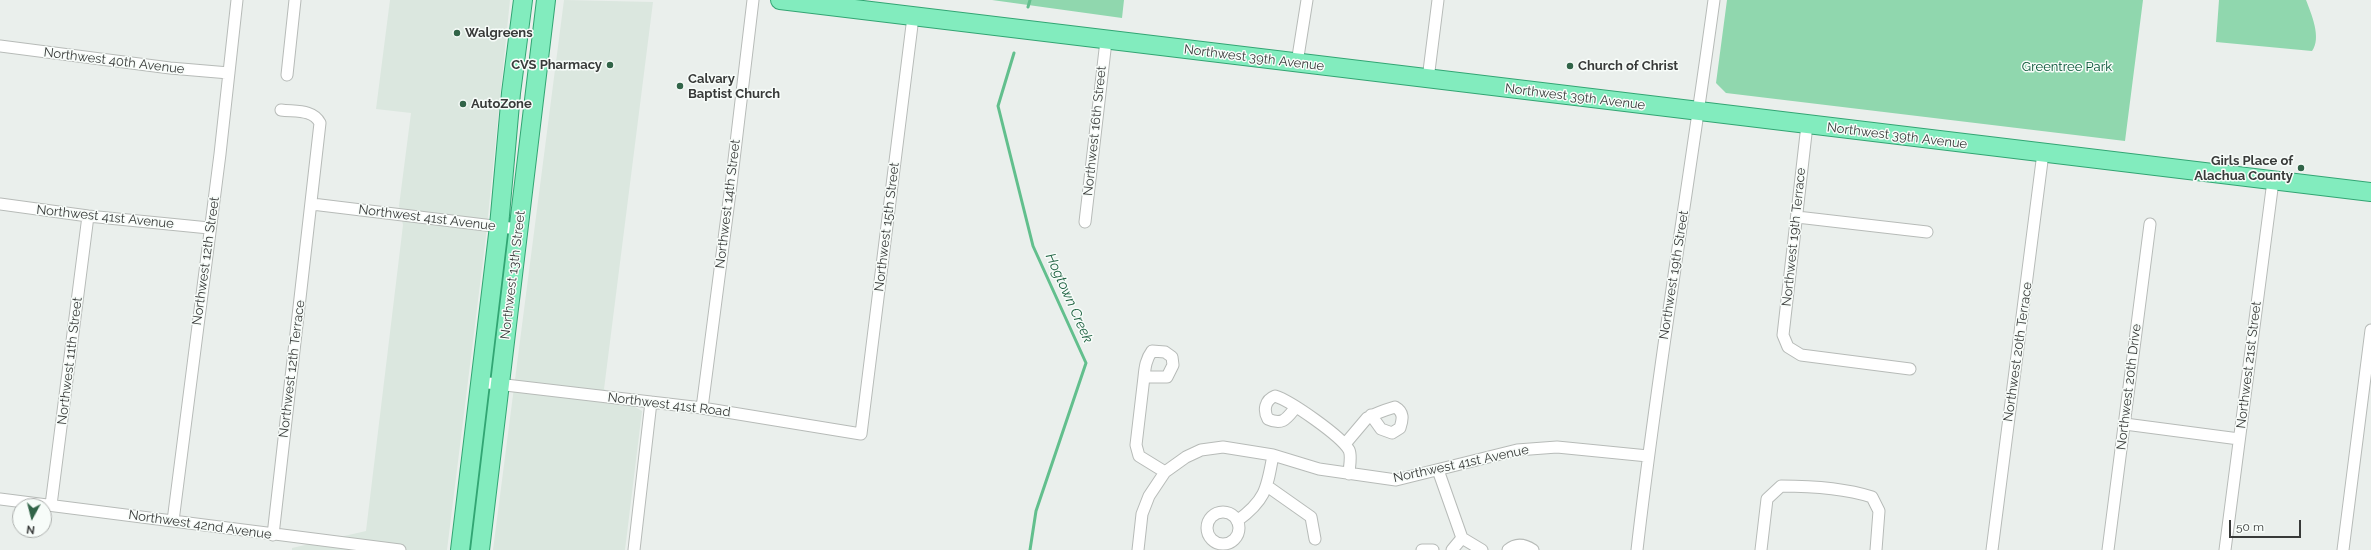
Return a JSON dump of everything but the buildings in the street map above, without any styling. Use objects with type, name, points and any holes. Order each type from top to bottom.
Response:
[{"type":"main road","name":"Northwest 13th Street","points":[[460,550],[499,226],[511,94],[523,0]]},
{"type":"main road","name":"Northwest 13th Street","points":[[480,550],[546,0]]},
{"type":"main road","name":"Northwest 39th Avenue","points":[[780,0],[1106,41],[2371,192]]},
{"type":"street","name":"Northwest 12th Street","points":[[173,521],[209,228],[220,154],[237,0]]},
{"type":"street","points":[[287,75],[295,0]]},
{"type":"street","name":"Northwest 14th Street","points":[[702,408],[732,185],[753,0]]},
{"type":"street","points":[[1297,63],[1307,0]]},
{"type":"street","points":[[1428,79],[1438,0]]},
{"type":"street","name":"Northwest 19th Street","points":[[1637,550],[1648,456],[1714,0]]},
{"type":"street","name":"Northwest 15th Street","points":[[857,433],[861,434],[865,409],[913,17]]},
{"type":"street","name":"Northwest 16th Street","points":[[1085,222],[1106,41]]},
{"type":"street","name":"Northwest 40th Avenue","points":[[0,46],[170,68],[229,73]]},
{"type":"street","name":"Northwest 12th Terrace","points":[[273,535],[312,204],[320,123],[317,117],[311,113],[281,110]]},
{"type":"street","name":"Northwest 19th Terrace","points":[[1807,125],[1783,335],[1788,347],[1801,355],[1910,369]]},
{"type":"street","name":"Northwest 20th Terrace","points":[[1992,550],[2043,153]]},
{"type":"street","name":"Northwest 21st Street","points":[[2225,550],[2273,180]]},
{"type":"street","name":"Northwest 41st Avenue","points":[[0,204],[88,216],[209,228]]},
{"type":"street","name":"Northwest 41st Avenue","points":[[312,204],[518,229]]},
{"type":"street","name":"Northwest 11th Street","points":[[52,498],[88,216]]},
{"type":"street","points":[[1797,217],[1927,232]]},
{"type":"street","name":"Northwest 20th Drive","points":[[2108,550],[2150,224]]},
{"type":"street","points":[[2342,550],[2371,330]]},
{"type":"street","points":[[1144,377],[1136,445],[1138,456],[1165,472]]},
{"type":"street","name":"Northwest 41st Road","points":[[480,382],[702,408],[857,433]]},
{"type":"street","points":[[634,550],[651,402]]},
{"type":"street","points":[[1296,407],[1345,444],[1350,452],[1349,474]]},
{"type":"street","points":[[1345,444],[1371,415]]},
{"type":"street","points":[[2125,424],[2239,439]]},
{"type":"street","name":"Northwest 41st Avenue","points":[[1138,550],[1144,508],[1148,496],[1165,472],[1186,457],[1201,450],[1223,447],[1273,455],[1319,469],[1396,480],[1517,450],[1557,448],[1648,456]]},
{"type":"street","points":[[1237,520],[1252,510],[1268,486],[1273,455]]},
{"type":"street","points":[[1438,470],[1462,538],[1482,550]]},
{"type":"street","points":[[1268,486],[1311,517],[1315,539]]},
{"type":"street","points":[[1761,550],[1767,499],[1780,486],[1834,490],[1872,497],[1879,511],[1876,550]]},
{"type":"street","name":"Northwest 42nd Avenue","points":[[0,498],[12,500]]},
{"type":"street","name":"Northwest 42nd Avenue","points":[[52,505],[273,535],[400,550]]},
{"type":"street","points":[[1452,550],[1462,538]]},
{"type":"street","points":[[1508,550],[1513,546],[1524,545],[1533,550]]},
{"type":"street","points":[[1422,550],[1433,550]]},
{"type":"shaded area","points":[[390,0],[510,0],[486,236],[447,550],[292,550],[292,548],[366,531],[403,225],[399,206],[411,113],[376,109]]},
{"type":"shaded area","points":[[564,0],[653,2],[604,389],[642,411],[625,550],[493,550]]},
{"type":"green space","points":[[992,0],[1124,0],[1122,18]]},
{"type":"green space","name":"Greentree Park","points":[[1727,0],[2143,0],[2125,141],[1726,93],[1716,83]]},
{"type":"green space","points":[[2219,0],[2306,0],[2315,26],[2315,46],[2312,51],[2216,42]]},
{"type":"waterway","name":"Hogtown Creek","points":[[1028,7],[1030,0]]},
{"type":"waterway","name":"Hogtown Creek","points":[[1014,53],[998,106],[1033,246],[1086,363],[1036,511],[1030,550]]},
{"type":"place","name":"Walgreens","points":[[457,33]]},
{"type":"place","name":"CVS Pharmacy","points":[[610,65]]},
{"type":"place","name":"Church of Christ","points":[[1570,66]]},
{"type":"place","name":"Calvary Baptist Church","points":[[680,86]]},
{"type":"place","name":"AutoZone","points":[[463,104]]},
{"type":"place","name":"Girls Place of Alachua County","points":[[2301,168]]}]
